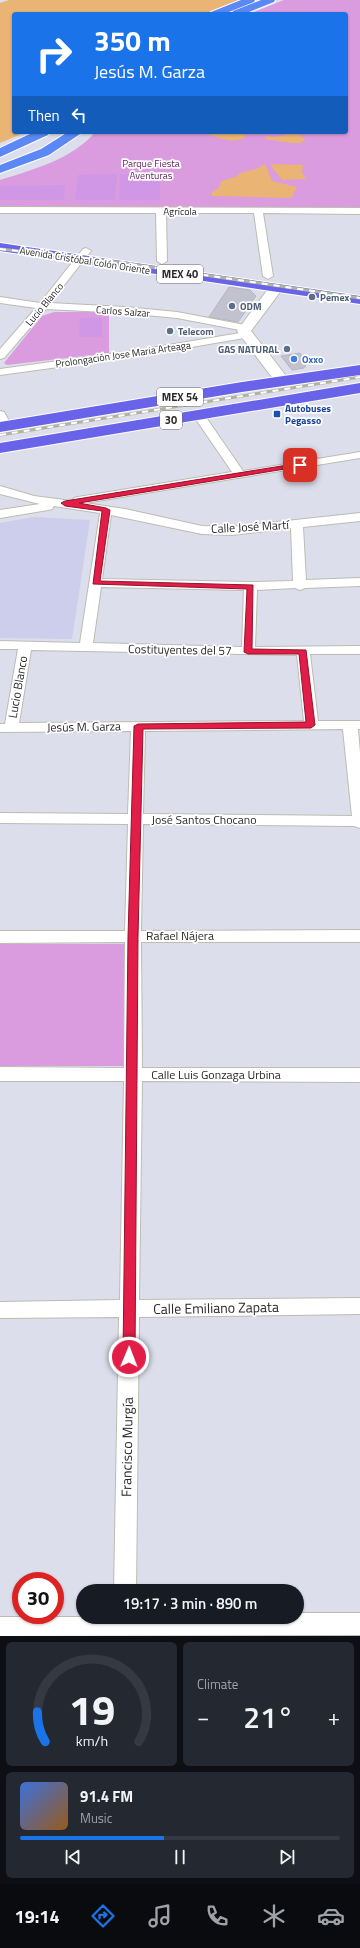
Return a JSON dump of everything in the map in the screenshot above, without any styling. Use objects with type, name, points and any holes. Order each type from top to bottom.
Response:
[{"type":"highway","points":[[221,12],[250,0]]},
{"type":"highway","points":[[240,12],[270,0]]},
{"type":"highway","points":[[0,154],[40,134]]},
{"type":"highway","points":[[0,163],[38,150],[69,134]]},
{"type":"highway","points":[[0,169],[31,158],[57,146],[74,134]]},
{"type":"highway","points":[[0,175],[17,170],[31,158]]},
{"type":"main road","name":"Avenida Cristóbal Colón Oriente","points":[[0,238],[84,255],[272,282],[360,290]]},
{"type":"main road","name":"Avenida Cristóbal Colón Oriente","points":[[0,247],[162,261],[360,300]]},
{"type":"main road","name":"MEX 54","points":[[2,422],[360,370]]},
{"type":"main road","name":"30","points":[[0,448],[360,388]]},
{"type":"street","name":"Agrícola","points":[[0,210],[360,210]]},
{"type":"street","points":[[161,211],[162,261]]},
{"type":"street","points":[[258,211],[272,282],[246,332],[282,381]]},
{"type":"street","name":"Lucio Blanco","points":[[0,356],[84,255]]},
{"type":"street","name":"Carlos Salzar","points":[[0,300],[43,306],[147,312],[178,316],[246,332]]},
{"type":"street","name":"Prolongación Jose Maria Arteaga","points":[[0,372],[139,353],[246,332]]},
{"type":"street","points":[[199,415],[240,475]]},
{"type":"street","points":[[0,514],[360,455]]},
{"type":"street","name":"Calle José Martí","points":[[0,490],[33,500],[65,503],[106,510],[202,530],[232,531],[360,517]]},
{"type":"street","points":[[86,647],[106,510]]},
{"type":"street","points":[[297,525],[300,586]]},
{"type":"street","points":[[95,583],[300,586],[360,582]]},
{"type":"street","points":[[248,652],[251,586]]},
{"type":"street","name":"Costituyentes del 57","points":[[0,645],[248,652],[360,650]]},
{"type":"street","name":"Lucio Blanco","points":[[6,728],[25,646]]},
{"type":"street","points":[[303,651],[311,725]]},
{"type":"street","name":"Jesús M. Garza","points":[[6,728],[311,725],[355,726]]},
{"type":"street","name":"Francisco Murgía","points":[[124,1584],[130,1310],[133,937],[137,819],[138,726]]},
{"type":"street","points":[[355,726],[360,821]]},
{"type":"street","name":"José Santos Chocano","points":[[0,818],[360,821]]},
{"type":"street","name":"Rafael Nájera","points":[[0,937],[360,936]]},
{"type":"street","name":"Calle Luis Gonzaga Urbina","points":[[0,1074],[360,1075]]},
{"type":"street","name":"Calle Emiliano Zapata","points":[[0,1310],[130,1310],[360,1306]]},
{"type":"street","points":[[0,1628],[360,1624]]},
{"type":"shaded area","points":[[9,0],[240,0],[212,12],[12,12],[12,134],[21,134],[0,143],[0,3]]},
{"type":"shaded area","points":[[206,134],[243,134],[246,136],[242,139],[232,141]]},
{"type":"shaded area","points":[[291,134],[301,135],[305,140],[300,143],[291,143],[265,139],[266,136],[274,137]]},
{"type":"shaded area","points":[[265,164],[272,181],[297,187],[291,198],[212,196],[212,192],[219,188],[221,181],[236,177],[240,173],[256,169]]},
{"type":"shaded area","points":[[271,164],[304,165],[301,171],[306,179],[282,180]]},
{"type":"shaded area","points":[[117,174],[115,200],[75,200],[78,175]]},
{"type":"shaded area","points":[[120,174],[160,174],[160,200],[119,200]]},
{"type":"shaded area","points":[[65,185],[64,200],[0,200],[0,186]]},
{"type":"shaded area","points":[[80,318],[102,318],[102,337],[79,337]]},
{"type":"shaded area","points":[[34,517],[90,520],[72,639],[0,638],[0,523]]},
{"type":"green space","name":"Parque Fiesta Aventuras","points":[[284,0],[360,0],[360,207],[0,207],[0,180],[38,168],[64,156],[86,141],[93,134],[348,134],[348,12],[254,12]]},
{"type":"green space","points":[[54,312],[109,312],[109,353],[7,365],[4,363],[42,316]]},
{"type":"green space","points":[[0,944],[127,944],[124,1066],[0,1066]]},
{"type":"building","name":"ODM","points":[[229,287],[250,290],[256,296],[238,322],[209,317]]},
{"type":"building","name":"Oxxo","points":[[300,353],[308,362],[304,368],[292,370],[281,356]]},
{"type":"railway","points":[[0,249],[103,260],[360,298]]},
{"type":"railway","points":[[0,435],[360,377]]},
{"type":"place","name":"Pemex","points":[[312,297]]},
{"type":"place","name":"ODM","points":[[232,306]]},
{"type":"place","name":"Telecom","points":[[170,331]]},
{"type":"place","name":"GAS NATURAL","points":[[287,349]]},
{"type":"place","name":"Oxxo","points":[[294,359]]},
{"type":"place","name":"Autobuses Pegasso","points":[[277,414]]},
{"type":"route","points":[[129,1357],[133,1074],[133,937],[136,870],[138,726],[311,725],[303,651],[248,652],[251,586],[95,583],[106,510],[65,503],[300,465]]}]
